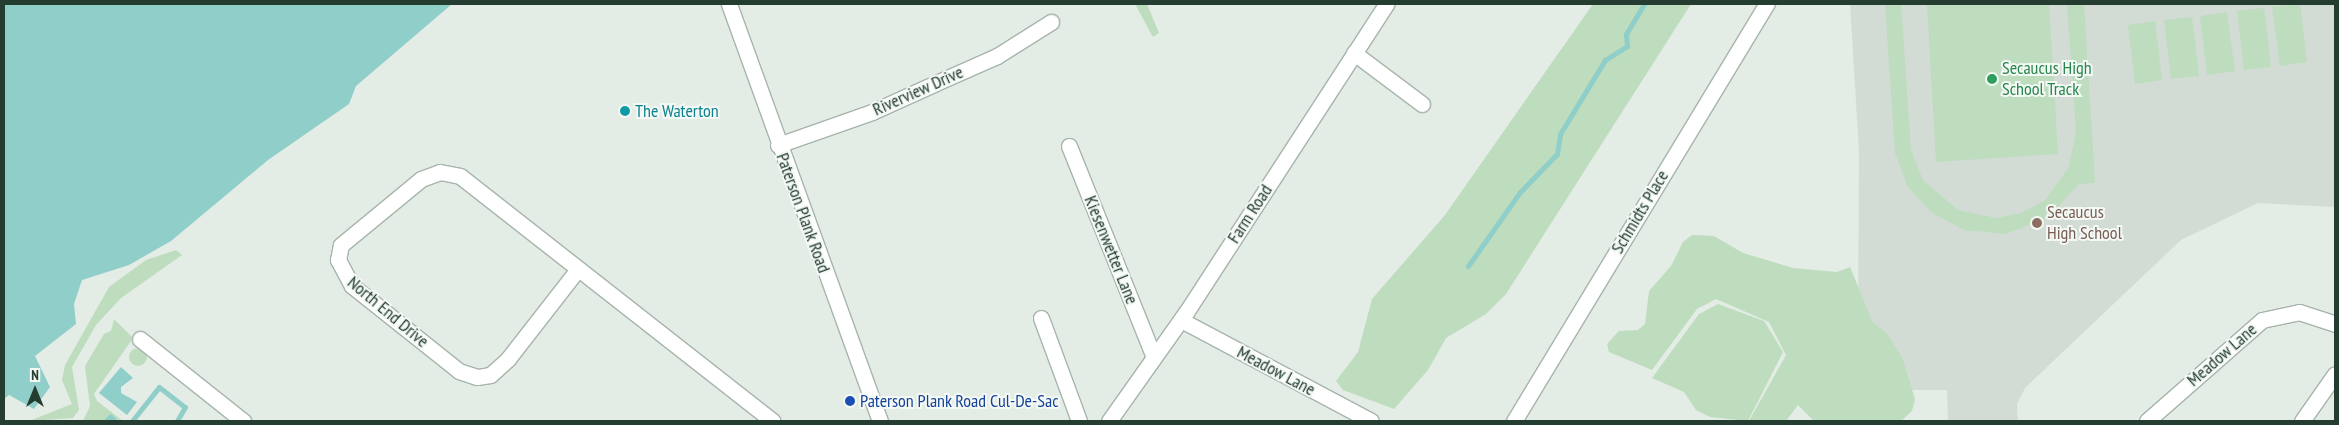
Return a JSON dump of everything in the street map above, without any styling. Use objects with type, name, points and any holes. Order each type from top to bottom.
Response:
[{"type":"street","name":"Paterson Plank Road","points":[[729,4],[778,145],[880,421]]},
{"type":"street","name":"Farm Road","points":[[1109,421],[1153,355],[1181,320],[1386,4]]},
{"type":"street","name":"Schmidts Place","points":[[1514,421],[1767,4]]},
{"type":"street","name":"Riverview Drive","points":[[778,145],[872,112],[996,56],[1051,22]]},
{"type":"street","points":[[1354,52],[1422,104]]},
{"type":"street","name":"Kiesenwetter Lane","points":[[1069,146],[1153,355]]},
{"type":"street","name":"North End Drive","points":[[578,270],[508,359],[490,375],[477,377],[460,372],[352,286],[338,260],[341,245],[421,179],[440,172],[460,176],[772,421]]},
{"type":"street","name":"Meadow Lane","points":[[2147,421],[2262,320],[2299,312],[2335,324]]},
{"type":"street","points":[[1041,318],[1079,421]]},
{"type":"street","name":"Meadow Lane","points":[[1181,320],[1371,421]]},
{"type":"street","points":[[140,339],[243,421]]},
{"type":"street","points":[[2302,421],[2335,374]]},
{"type":"shaded area","name":"Secaucus High School","points":[[1850,4],[2335,4],[2335,207],[2258,203],[2181,240],[2025,388],[2017,404],[2018,421],[1948,421],[1947,390],[1896,390],[1858,319],[1859,152]]},
{"type":"green space","points":[[1135,4],[1147,4],[1159,33],[1153,37]]},
{"type":"green space","points":[[1593,4],[1691,4],[1506,294],[1486,314],[1446,338],[1428,370],[1394,409],[1343,390],[1336,381],[1358,352],[1372,299],[1445,215]]},
{"type":"green space","points":[[1885,4],[1901,4],[1911,150],[1923,180],[1958,210],[1996,218],[2021,213],[2045,200],[2069,167],[2076,131],[2067,4],[2084,4],[2095,183],[2079,184],[2049,217],[2006,234],[1964,230],[1932,213],[1908,187],[1895,153]]},
{"type":"green space","name":"Secaucus High School Track","points":[[1927,4],[2049,4],[2058,154],[1936,162]]},
{"type":"green space","points":[[2300,4],[2307,62],[2280,66],[2272,7]]},
{"type":"green space","points":[[2264,8],[2271,67],[2244,70],[2237,11]]},
{"type":"green space","points":[[2227,12],[2235,71],[2207,75],[2200,16]]},
{"type":"green space","points":[[2192,17],[2199,76],[2171,79],[2164,20]]},
{"type":"green space","points":[[2155,21],[2162,80],[2135,84],[2128,25]]},
{"type":"green space","points":[[1692,235],[1714,236],[1743,253],[1793,268],[1837,272],[1850,267],[1873,323],[1886,332],[1902,357],[1915,399],[1912,411],[1901,421],[1814,421],[1798,405],[1786,421],[1749,421],[1786,355],[1769,322],[1716,299],[1697,309],[1652,370],[1609,352],[1607,344],[1619,331],[1638,330],[1645,324],[1649,291],[1671,266],[1683,242]]},
{"type":"green space","points":[[176,250],[182,255],[121,298],[96,325],[72,367],[79,410],[73,418],[29,421],[72,404],[62,380],[65,365],[109,287],[146,260]]},
{"type":"green space","points":[[1718,304],[1764,321],[1783,352],[1748,421],[1710,417],[1696,410],[1684,392],[1652,378],[1699,314]]},
{"type":"green space","points":[[114,319],[133,338],[94,394],[97,401],[123,421],[110,417],[106,421],[83,421],[90,406],[85,366],[104,334],[111,331]]},
{"type":"green space","points":[[138,348],[144,351],[147,357],[144,363],[138,366],[132,363],[129,357],[132,351]]},
{"type":"water","points":[[4,4],[452,4],[356,86],[349,104],[268,160],[171,241],[129,265],[82,280],[74,304],[76,324],[35,356],[50,387],[34,409],[9,395],[4,399]]},
{"type":"water","points":[[121,367],[133,378],[121,387],[121,393],[137,402],[127,415],[99,393]]},
{"type":"waterway","points":[[1468,266],[1520,192],[1557,154],[1560,134],[1605,60],[1627,46],[1626,34],[1644,4]]},
{"type":"waterway","points":[[132,421],[159,387],[185,407],[177,421]]},
{"type":"waterway","points":[[106,421],[110,417],[115,421]]},
{"type":"place","name":"Secaucus High School Track","points":[[1992,79]]},
{"type":"place","name":"The Waterton","points":[[625,111]]},
{"type":"place","name":"Secaucus High School","points":[[2037,223]]},
{"type":"place","name":"Paterson Plank Road Cul-De-Sac","points":[[850,401]]}]
